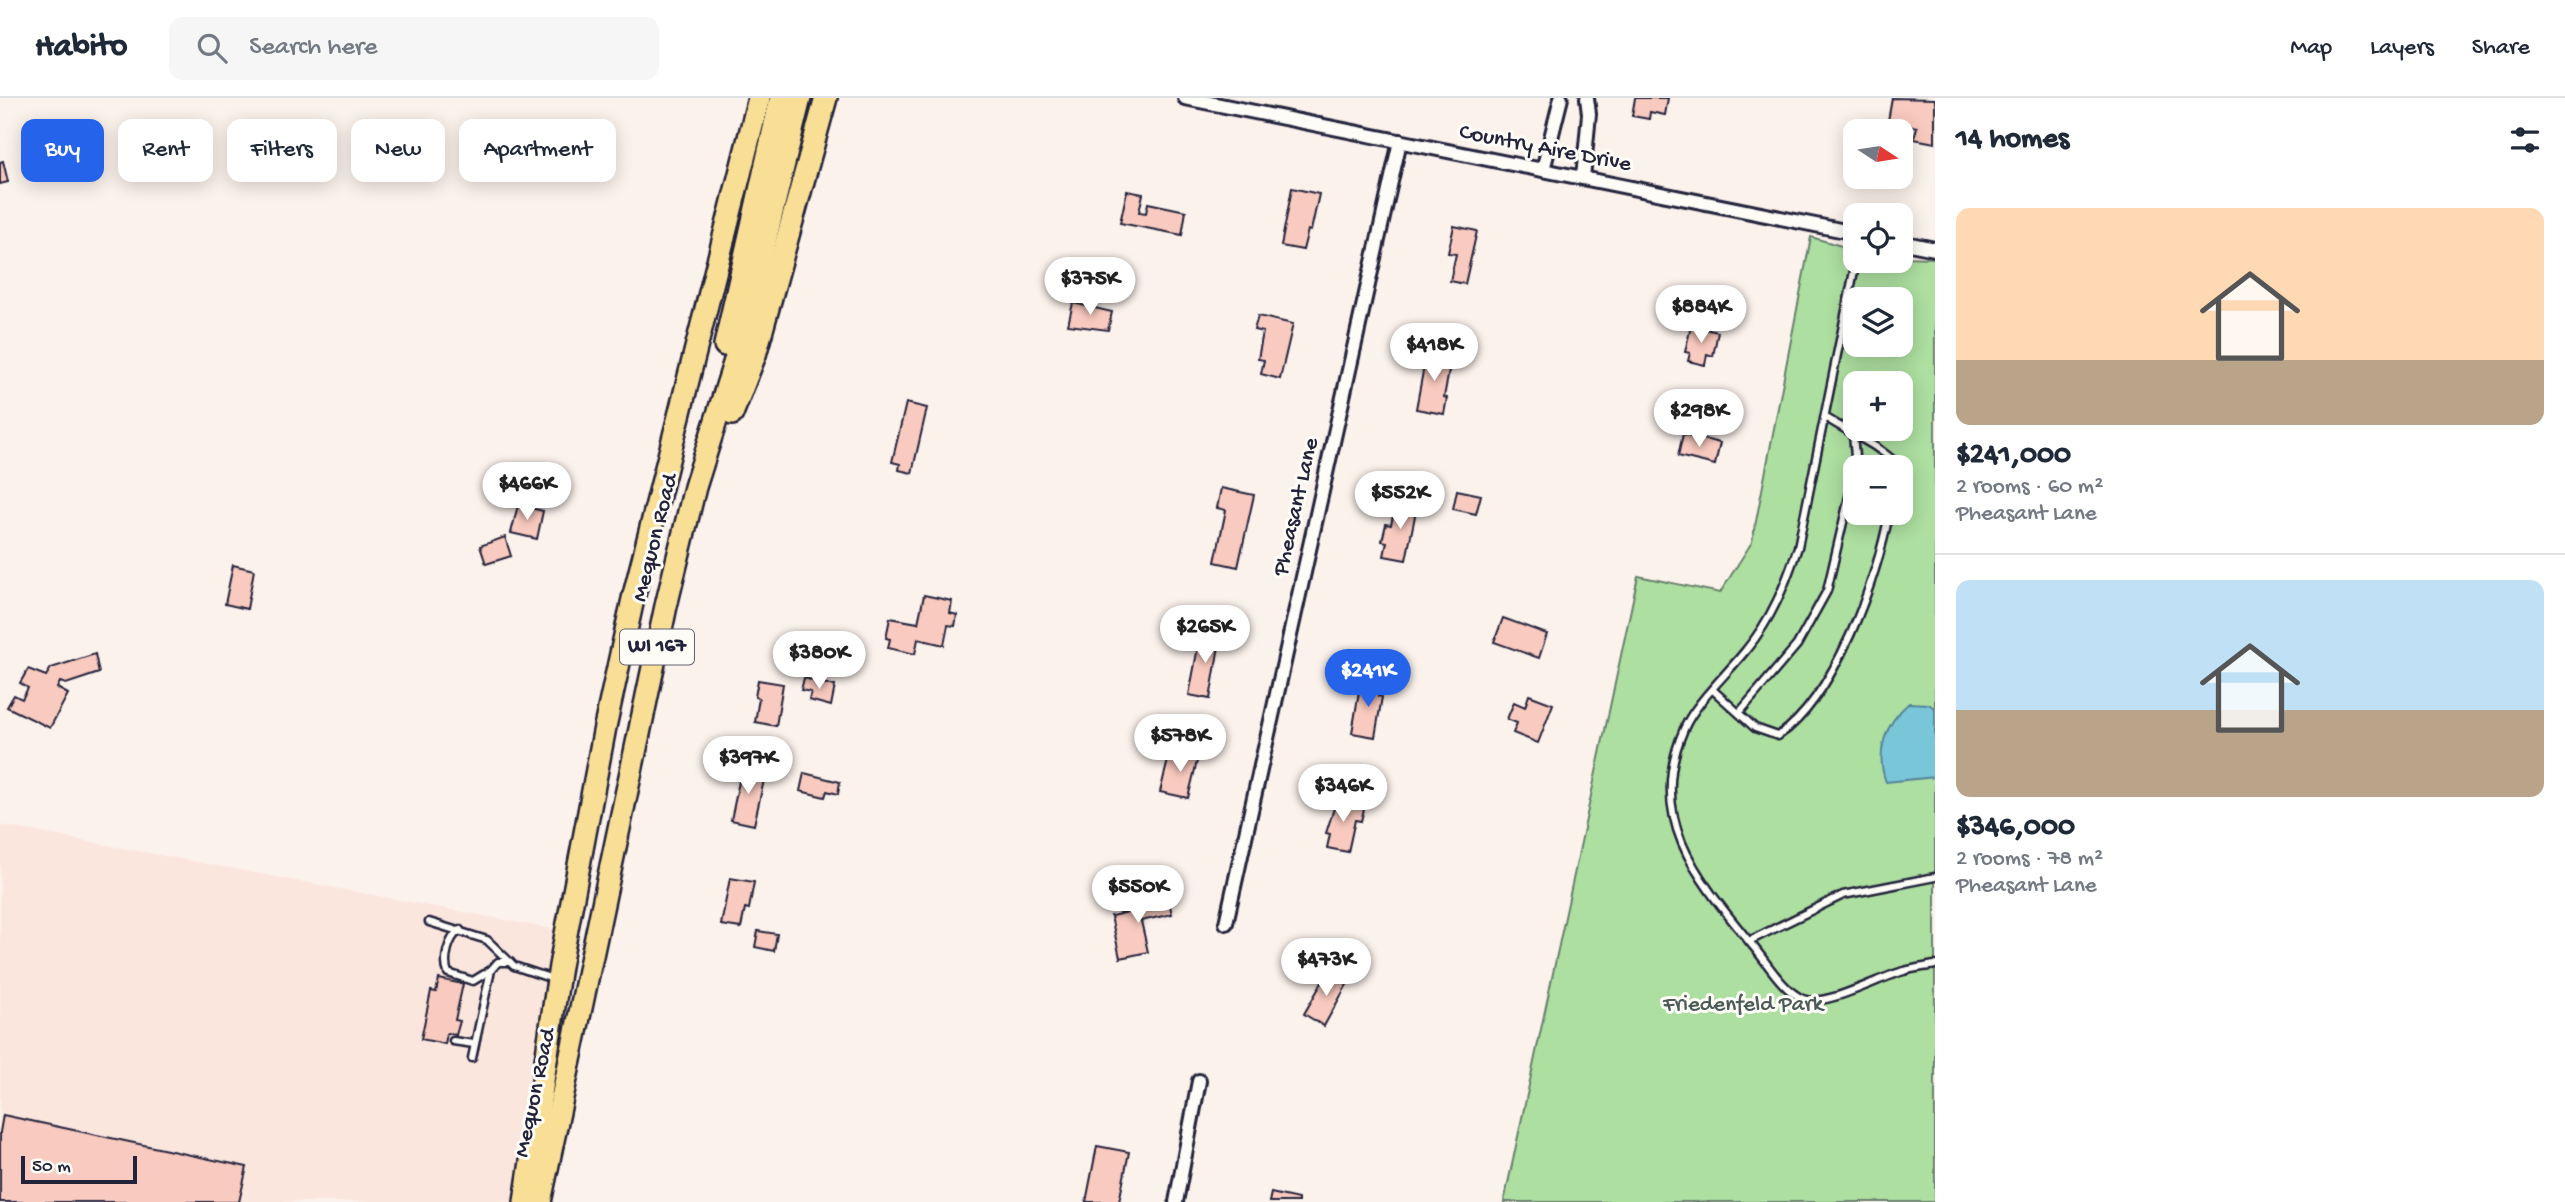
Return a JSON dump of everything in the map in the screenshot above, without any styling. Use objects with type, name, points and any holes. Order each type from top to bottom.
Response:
[{"type":"main road","name":"Mequon Road","points":[[525,1202],[558,980],[605,727],[633,599],[759,98]]},
{"type":"main road","points":[[722,406],[724,351],[781,98]]},
{"type":"main road","name":"Mequon Road","points":[[540,1202],[666,606],[699,474],[722,406],[800,98]]},
{"type":"main road","points":[[699,474],[722,441],[755,355],[826,98]]},
{"type":"street","name":"Country Aire Drive","points":[[1185,98],[1843,231]]},
{"type":"street","points":[[1543,170],[1561,98]]},
{"type":"street","points":[[1583,178],[1589,114],[1587,98]]},
{"type":"street","name":"Pheasant Lane","points":[[1226,923],[1400,141]]},
{"type":"street","points":[[1913,245],[1935,249]]},
{"type":"street","points":[[1176,1202],[1199,1081]]},
{"type":"lane","points":[[1854,273],[1798,547],[1783,590],[1774,612],[1684,726],[1670,769],[1668,795],[1674,822],[1689,859],[1717,902],[1787,988],[1805,1000],[1826,999],[1905,970],[1935,965]]},
{"type":"lane","points":[[1825,417],[1843,429]]},
{"type":"lane","points":[[1866,441],[1879,446],[1888,455]]},
{"type":"lane","points":[[1739,713],[1797,645],[1827,591],[1843,521]]},
{"type":"lane","points":[[1713,690],[1755,728],[1778,736],[1793,726],[1812,703],[1830,673],[1864,600],[1887,525]]},
{"type":"lane","points":[[1749,941],[1843,895],[1935,877]]},
{"type":"lane","points":[[429,922],[487,940],[510,962],[527,972],[558,980]]},
{"type":"lane","points":[[460,930],[453,935],[449,947],[445,965],[448,973],[473,981],[491,970],[498,962],[510,962]]},
{"type":"lane","points":[[472,1058],[491,970]]},
{"type":"lane","points":[[453,1041],[474,1044]]},
{"type":"shaded area","points":[[0,825],[575,933],[521,1202],[0,1202]]},
{"type":"green space","name":"Friedenfeld Park","points":[[1811,237],[1843,246],[1843,273],[1913,273],[1913,257],[1935,258],[1935,1202],[1504,1202],[1638,576],[1720,593],[1752,542]]},
{"type":"water","points":[[1909,703],[1929,704],[1935,709],[1935,777],[1886,782],[1882,760],[1884,739],[1894,720]]},
{"type":"building","points":[[1635,98],[1668,98],[1665,115],[1650,112],[1649,119],[1632,116]]},
{"type":"building","points":[[1892,98],[1935,99],[1935,143],[1914,139],[1917,127],[1913,126],[1913,119],[1888,119]]},
{"type":"building","points":[[3,161],[8,182],[0,184],[0,162]]},
{"type":"building","points":[[1292,188],[1319,194],[1311,231],[1308,230],[1303,250],[1281,246]]},
{"type":"building","points":[[1127,191],[1143,194],[1139,212],[1146,213],[1148,203],[1186,211],[1182,235],[1120,223]]},
{"type":"building","points":[[1454,226],[1477,231],[1465,284],[1450,281],[1456,254],[1448,253]]},
{"type":"building","points":[[1073,303],[1112,312],[1108,330],[1068,325]]},
{"type":"building","points":[[1258,316],[1293,324],[1280,379],[1261,374],[1264,360],[1258,359],[1263,332],[1254,330]]},
{"type":"building","points":[[1691,326],[1718,332],[1713,356],[1707,354],[1705,365],[1688,361],[1690,353],[1685,352]]},
{"type":"building","points":[[1427,350],[1452,355],[1444,397],[1447,398],[1444,414],[1416,409]]},
{"type":"building","points":[[906,403],[927,408],[912,473],[899,470],[900,464],[892,462]]},
{"type":"building","points":[[1683,434],[1720,443],[1715,465],[1678,456]]},
{"type":"building","points":[[1221,488],[1254,495],[1238,567],[1215,562],[1226,510],[1217,508]]},
{"type":"building","points":[[1457,490],[1481,495],[1476,514],[1453,509]]},
{"type":"building","points":[[1396,502],[1417,506],[1406,560],[1384,556],[1387,542],[1382,541],[1386,524],[1391,525]]},
{"type":"building","points":[[518,505],[543,511],[537,539],[511,533]]},
{"type":"building","points":[[505,537],[511,556],[486,564],[480,546]]},
{"type":"building","points":[[233,565],[254,570],[247,609],[225,604]]},
{"type":"building","points":[[924,595],[952,601],[950,613],[957,615],[955,626],[948,625],[944,645],[918,639],[915,654],[888,648],[890,639],[886,638],[890,618],[918,623]]},
{"type":"building","points":[[1503,618],[1547,634],[1539,658],[1494,642]]},
{"type":"building","points":[[1201,631],[1221,634],[1210,699],[1189,695]]},
{"type":"building","points":[[95,654],[99,673],[66,684],[60,682],[57,688],[68,694],[50,728],[7,707],[14,695],[22,699],[28,688],[20,683],[28,669],[46,676],[51,668]]},
{"type":"building","points":[[804,678],[835,686],[831,706],[809,700],[811,692],[801,690]]},
{"type":"building","points":[[1361,679],[1381,683],[1378,696],[1382,697],[1375,737],[1352,733]]},
{"type":"building","points":[[758,680],[783,684],[776,726],[755,722],[759,698],[755,697]]},
{"type":"building","points":[[1529,695],[1553,704],[1538,743],[1513,733],[1517,723],[1507,719],[1514,702],[1525,707]]},
{"type":"building","points":[[1147,723],[1165,727],[1160,744],[1143,740]]},
{"type":"building","points":[[1176,748],[1199,753],[1188,798],[1160,792],[1168,760],[1173,761]]},
{"type":"building","points":[[742,767],[766,771],[754,825],[731,820]]},
{"type":"building","points":[[804,773],[840,782],[838,794],[827,791],[825,797],[800,791]]},
{"type":"building","points":[[1337,799],[1365,805],[1361,821],[1355,820],[1348,852],[1327,848],[1330,834],[1326,833]]},
{"type":"building","points":[[730,878],[754,882],[749,909],[745,908],[741,928],[721,925]]},
{"type":"building","points":[[1167,894],[1172,914],[1141,921],[1148,952],[1120,958],[1111,916],[1142,909],[1140,900]]},
{"type":"building","points":[[758,931],[777,934],[774,951],[755,947]]},
{"type":"building","points":[[1329,970],[1349,981],[1324,1026],[1304,1014]]},
{"type":"building","points":[[439,979],[463,984],[455,1020],[460,1021],[456,1035],[447,1033],[445,1044],[421,1039],[431,991],[436,992]]},
{"type":"building","points":[[3,1115],[247,1167],[239,1202],[0,1202],[0,1132]]},
{"type":"building","points":[[1097,1146],[1129,1152],[1119,1202],[1086,1202]]},
{"type":"building","points":[[1271,1193],[1298,1199],[1298,1202],[1269,1202]]}]
